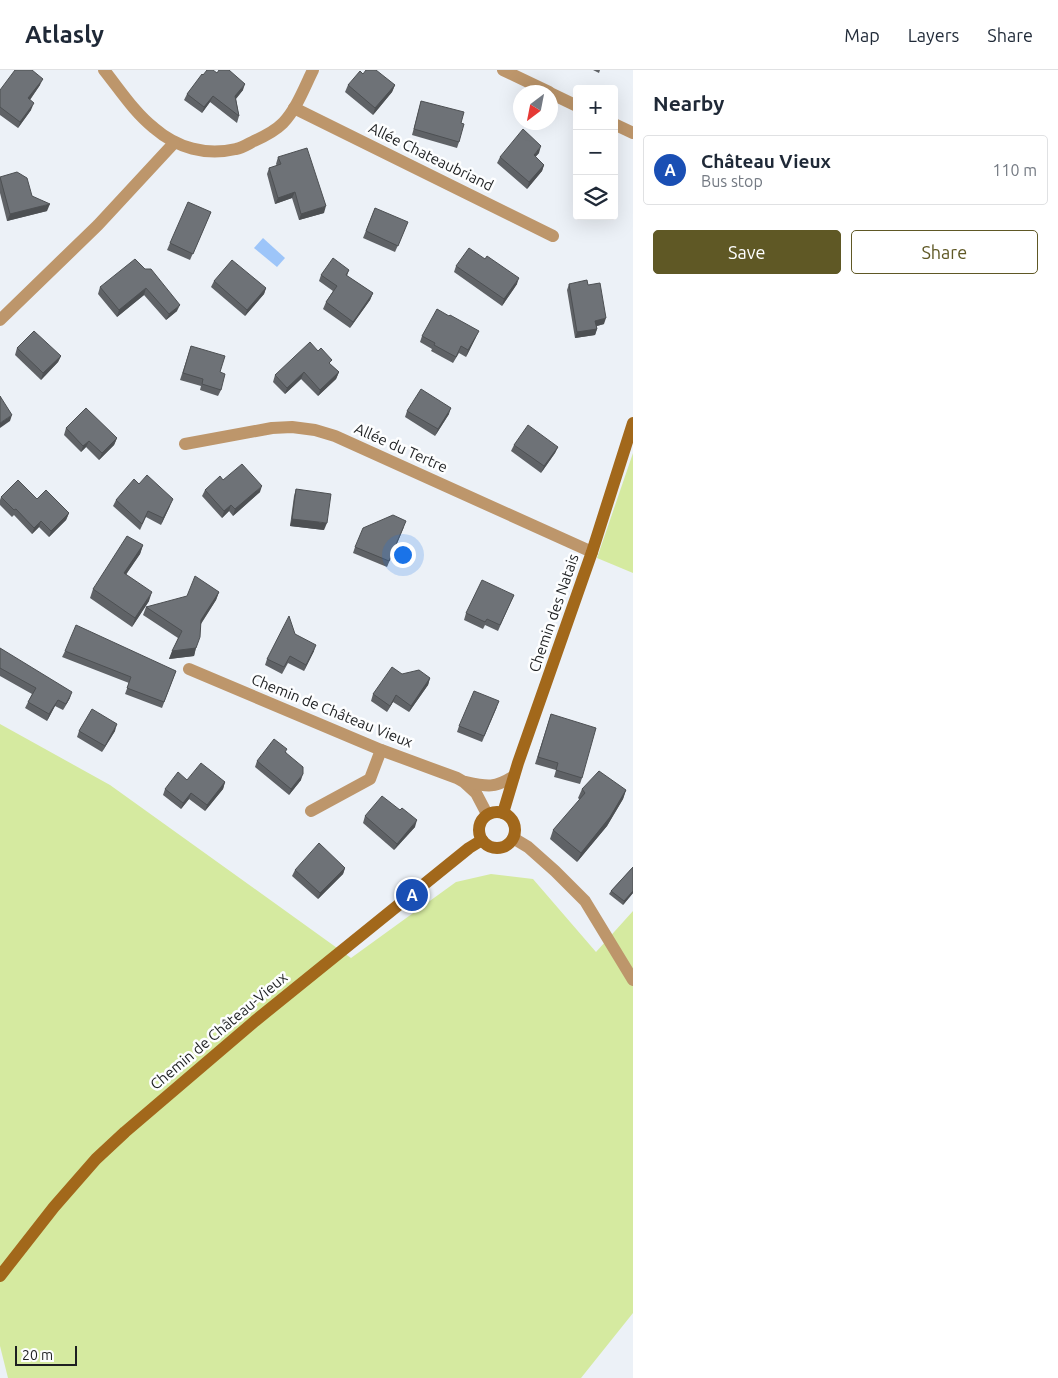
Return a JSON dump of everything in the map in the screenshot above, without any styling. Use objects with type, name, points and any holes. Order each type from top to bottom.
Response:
[{"type":"street","points":[[104,70],[136,111],[154,128],[174,143],[192,149],[211,151],[237,149],[262,137],[282,124],[294,108],[313,70]]},
{"type":"street","points":[[503,70],[534,85]]},
{"type":"street","points":[[558,97],[573,104]]},
{"type":"street","name":"Allée Chateaubriand","points":[[294,108],[553,236]]},
{"type":"street","points":[[618,126],[633,133]]},
{"type":"street","points":[[0,320],[98,225],[174,143]]},
{"type":"street","name":"Chemin des Natais","points":[[503,813],[514,776],[592,552],[633,423]]},
{"type":"street","name":"Allée du Tertre","points":[[185,444],[272,428],[292,427],[315,430],[344,440],[592,552]]},
{"type":"street","name":"Chemin de Château Vieux","points":[[189,669],[381,750],[464,782],[484,786],[501,784],[514,776]]},
{"type":"street","points":[[311,811],[370,778],[381,750]]},
{"type":"street","name":"Chemin de Château Vieux","points":[[464,782],[476,793],[488,814]]},
{"type":"street","points":[[495,812],[503,813],[511,819],[515,828],[513,838],[506,845],[498,848],[489,846],[482,840],[479,833],[482,819],[488,814],[495,812]]},
{"type":"street","points":[[513,838],[535,853],[585,901],[633,980]]},
{"type":"street","name":"Chemin de Château-Vieux","points":[[1,1276],[60,1200],[96,1160],[125,1132],[255,1021],[469,848],[482,840]]},
{"type":"green space","points":[[633,453],[633,573],[597,558]]},
{"type":"green space","points":[[0,724],[110,785],[351,958],[456,882],[491,874],[533,879],[596,952],[633,911],[633,1313],[581,1378],[8,1378],[0,1346]]},
{"type":"water","points":[[263,238],[285,258],[277,267],[254,248]]},
{"type":"building","points":[[15,70],[32,70],[43,79],[28,98],[34,103],[20,122],[0,107],[0,90]]},
{"type":"building","points":[[207,70],[213,70],[217,73],[219,70],[229,70],[245,84],[235,96],[239,116],[213,96],[204,107],[187,94]]},
{"type":"building","points":[[366,70],[376,70],[395,85],[375,108],[348,85],[360,71],[363,74]]},
{"type":"building","points":[[421,101],[464,112],[461,123],[464,124],[459,142],[414,129]]},
{"type":"building","points":[[524,130],[541,146],[534,155],[544,165],[529,182],[500,157]]},
{"type":"building","points":[[307,148],[326,206],[301,214],[295,192],[278,198],[269,168],[281,164],[278,157]]},
{"type":"building","points":[[17,172],[27,178],[32,196],[50,204],[10,214],[0,177]]},
{"type":"building","points":[[188,202],[211,212],[193,254],[170,243]]},
{"type":"building","points":[[375,208],[408,222],[398,246],[366,231]]},
{"type":"building","points":[[469,248],[485,259],[487,256],[519,278],[504,299],[456,266]]},
{"type":"building","points":[[333,258],[349,270],[346,275],[373,293],[353,322],[326,302],[337,286],[321,275]]},
{"type":"building","points":[[135,259],[145,269],[151,269],[180,305],[169,314],[146,288],[119,310],[100,287]]},
{"type":"building","points":[[232,260],[266,288],[247,310],[214,281]]},
{"type":"building","points":[[587,280],[588,285],[600,283],[606,318],[595,321],[597,329],[577,332],[569,284]]},
{"type":"building","points":[[437,309],[479,331],[468,350],[461,346],[456,357],[422,336]]},
{"type":"building","points":[[34,331],[61,356],[43,373],[17,348]]},
{"type":"building","points":[[310,342],[318,351],[321,348],[332,360],[329,363],[339,372],[320,390],[304,372],[287,388],[275,375]]},
{"type":"building","points":[[191,346],[225,356],[220,372],[225,374],[221,390],[202,384],[203,379],[183,373]]},
{"type":"building","points":[[421,389],[451,408],[438,429],[407,411]]},
{"type":"building","points":[[0,396],[12,415],[0,423]]},
{"type":"building","points":[[86,408],[117,438],[102,453],[89,441],[83,446],[66,428]]},
{"type":"building","points":[[528,425],[558,447],[544,466],[514,445]]},
{"type":"building","points":[[242,464],[262,486],[235,509],[231,505],[224,511],[205,490],[220,476],[223,480]]},
{"type":"building","points":[[147,475],[173,499],[163,518],[148,511],[142,524],[116,500],[134,479],[139,484]]},
{"type":"building","points":[[18,480],[37,499],[46,490],[69,513],[51,531],[41,521],[34,528],[16,509],[14,510],[1,497]]},
{"type":"building","points":[[296,489],[331,494],[327,523],[292,519]]},
{"type":"building","points":[[393,515],[406,521],[389,561],[355,547],[363,528]]},
{"type":"building","points":[[127,536],[143,545],[124,573],[152,592],[135,618],[93,589]]},
{"type":"building","points":[[195,576],[219,592],[201,620],[200,637],[196,648],[172,651],[182,631],[146,607],[187,596]]},
{"type":"building","points":[[482,580],[514,595],[500,625],[487,619],[485,622],[466,613]]},
{"type":"building","points":[[289,616],[295,634],[316,645],[306,665],[290,656],[284,667],[267,659]]},
{"type":"building","points":[[76,625],[176,671],[164,702],[127,688],[131,677],[65,651]]},
{"type":"building","points":[[0,648],[72,692],[66,704],[58,700],[49,714],[28,702],[36,688],[0,668]]},
{"type":"building","points":[[392,667],[402,674],[419,670],[430,678],[411,706],[396,695],[390,706],[373,694]]},
{"type":"building","points":[[474,691],[499,701],[484,736],[459,726]]},
{"type":"building","points":[[92,709],[117,724],[105,746],[79,731]]},
{"type":"building","points":[[551,714],[596,728],[582,778],[556,770],[558,763],[538,757]]},
{"type":"building","points":[[274,739],[287,749],[285,752],[303,767],[303,774],[291,789],[257,761]]},
{"type":"building","points":[[201,763],[225,782],[207,805],[191,793],[183,803],[165,789],[178,772],[187,780]]},
{"type":"building","points":[[599,771],[626,790],[610,817],[581,853],[553,830],[585,793],[582,789]]},
{"type":"building","points":[[382,796],[417,820],[397,844],[365,816]]},
{"type":"building","points":[[319,843],[345,868],[320,893],[295,870]]},
{"type":"building","points":[[633,867],[633,891],[624,901],[611,891]]},
{"type":"place","name":"Château Vieux","points":[[412,895]]}]
